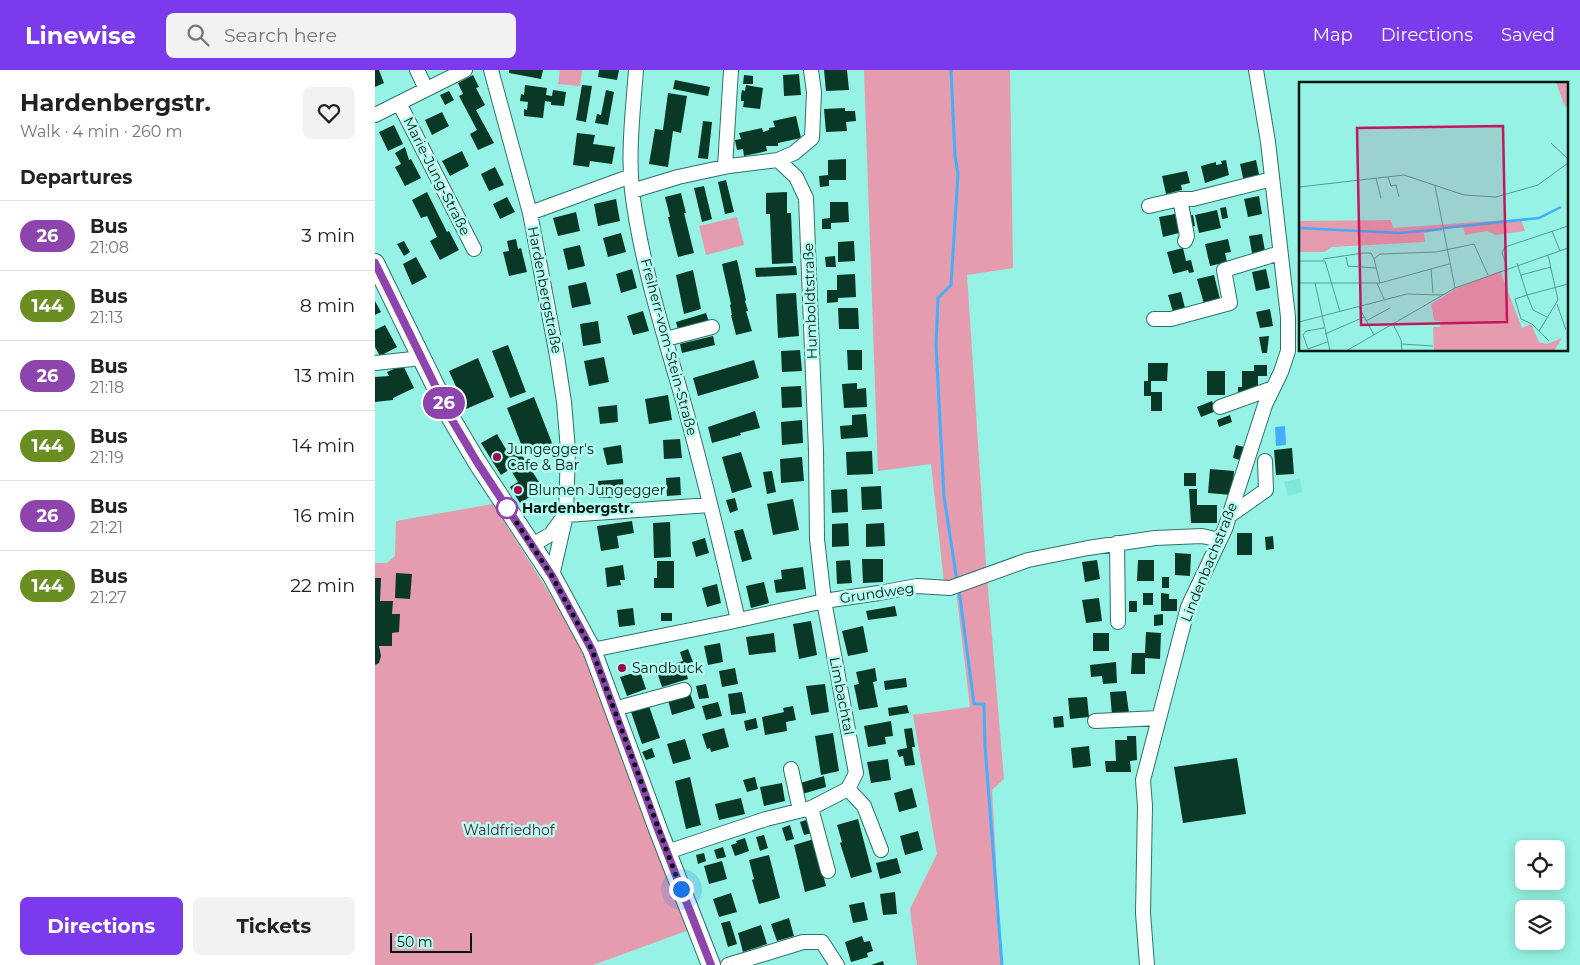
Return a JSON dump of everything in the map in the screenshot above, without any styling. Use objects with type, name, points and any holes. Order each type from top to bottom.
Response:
[{"type":"main road","points":[[375,264],[452,420],[472,454],[552,576],[592,650],[708,964]]},
{"type":"street","points":[[417,70],[426,89]]},
{"type":"street","points":[[375,115],[465,70]]},
{"type":"street","name":"Hardenbergstraße","points":[[491,70],[530,213],[564,402],[568,450],[566,515],[552,576]]},
{"type":"street","name":"Freiherr-vom-Stein-Straße","points":[[635,70],[631,176],[638,228],[648,274],[710,504],[738,620]]},
{"type":"street","points":[[725,167],[731,70]]},
{"type":"street","points":[[632,191],[678,177],[725,167],[778,160],[794,153],[812,138],[814,92],[811,70]]},
{"type":"street","name":"Lindenbachstraße","points":[[1147,965],[1143,913],[1145,814],[1143,780],[1188,607],[1220,540],[1265,405],[1281,372],[1288,351],[1288,317],[1268,142],[1256,70]]},
{"type":"street","name":"Marie-Jung-Straße","points":[[399,103],[474,249]]},
{"type":"street","name":"Humboldtstraße","points":[[778,160],[796,177],[805,198],[816,451],[817,539],[824,600]]},
{"type":"street","points":[[530,213],[631,176]]},
{"type":"street","points":[[1149,206],[1180,199],[1193,199],[1272,179]]},
{"type":"street","points":[[1180,199],[1187,236],[1185,241]]},
{"type":"street","points":[[1154,319],[1171,319],[1230,302],[1224,270],[1280,253]]},
{"type":"street","points":[[666,339],[712,326]]},
{"type":"street","points":[[375,363],[422,358]]},
{"type":"street","points":[[1220,408],[1273,388]]},
{"type":"street","points":[[1229,516],[1266,490],[1265,461]]},
{"type":"street","points":[[531,546],[551,534],[566,515],[710,504]]},
{"type":"street","name":"Grundweg","points":[[592,650],[824,600],[879,594],[917,586],[949,588],[1028,560],[1117,543],[1185,536],[1202,536],[1220,540]]},
{"type":"street","points":[[1117,543],[1118,622]]},
{"type":"street","name":"Limbachtal","points":[[824,600],[856,773],[848,789]]},
{"type":"street","points":[[614,709],[684,690]]},
{"type":"street","points":[[1095,721],[1159,718]]},
{"type":"street","points":[[791,770],[828,871]]},
{"type":"street","points":[[667,852],[766,819],[805,809],[848,789],[864,806],[881,850]]},
{"type":"street","points":[[728,965],[803,942],[813,941],[822,942],[837,965]]},
{"type":"shaded area","points":[[1300,478],[1302,492],[1288,496],[1284,482]]},
{"type":"green space","points":[[560,70],[582,70],[580,86],[558,84]]},
{"type":"green space","points":[[864,70],[1010,70],[1013,268],[967,275],[986,565],[1004,779],[992,790],[1002,965],[917,965],[910,909],[937,854],[913,715],[970,707],[956,590],[945,591],[931,464],[878,471]]},
{"type":"green space","points":[[737,217],[744,245],[706,255],[699,226]]},
{"type":"green space","name":"Waldfriedhof","points":[[493,504],[587,653],[689,930],[593,965],[375,965],[375,563],[387,563],[395,556],[396,521]]},
{"type":"water","points":[[1285,426],[1286,445],[1276,446],[1275,427]]},
{"type":"building","points":[[375,70],[379,70],[384,83],[375,87]]},
{"type":"building","points":[[509,70],[543,70],[541,79],[509,73]]},
{"type":"building","points":[[599,70],[619,70],[617,80],[598,77]]},
{"type":"building","points":[[824,70],[847,70],[849,90],[826,91]]},
{"type":"building","points":[[799,74],[801,95],[784,96],[783,75]]},
{"type":"building","points":[[473,75],[479,87],[476,88],[485,105],[476,110],[494,143],[478,150],[470,134],[477,130],[459,96],[463,94],[458,83]]},
{"type":"building","points":[[744,75],[753,76],[753,84],[743,84]]},
{"type":"building","points":[[675,80],[710,87],[708,96],[673,89]]},
{"type":"building","points":[[525,85],[547,88],[546,95],[552,96],[553,90],[566,92],[564,106],[551,105],[551,102],[545,101],[543,118],[524,116],[524,109],[527,110],[528,102],[520,101],[521,94],[524,95]]},
{"type":"building","points":[[582,85],[592,86],[586,122],[576,120]]},
{"type":"building","points":[[746,85],[763,88],[760,109],[743,107],[744,101],[741,101],[741,96],[742,90],[745,91]]},
{"type":"building","points":[[606,90],[614,92],[608,125],[595,123],[597,114],[601,115]]},
{"type":"building","points":[[449,91],[454,100],[445,105],[440,95]]},
{"type":"building","points":[[668,93],[687,96],[681,133],[673,131],[668,167],[649,164],[655,129],[663,130]]},
{"type":"building","points":[[845,108],[845,111],[855,111],[856,121],[846,122],[847,131],[826,132],[824,109]]},
{"type":"building","points":[[442,112],[449,126],[432,135],[425,120]]},
{"type":"building","points":[[796,116],[801,138],[778,143],[778,146],[766,146],[767,151],[744,156],[743,149],[737,150],[735,140],[741,139],[739,133],[762,128],[763,132],[775,127],[773,121]]},
{"type":"building","points":[[703,121],[712,122],[708,159],[698,158]]},
{"type":"building","points":[[394,125],[403,144],[388,151],[379,132]]},
{"type":"building","points":[[577,133],[595,135],[593,144],[615,147],[612,164],[590,161],[589,167],[573,165]]},
{"type":"building","points":[[405,147],[409,160],[411,159],[421,178],[405,186],[395,167],[401,164],[395,153]]},
{"type":"building","points":[[462,151],[469,166],[450,176],[442,161]]},
{"type":"building","points":[[846,159],[846,180],[829,180],[829,186],[820,187],[819,176],[828,175],[828,160]]},
{"type":"building","points":[[1226,160],[1229,175],[1205,183],[1201,166],[1216,162],[1216,165],[1222,164],[1221,161]]},
{"type":"building","points":[[1256,160],[1260,179],[1244,182],[1240,164]]},
{"type":"building","points":[[495,167],[504,185],[489,191],[481,174]]},
{"type":"building","points":[[1187,171],[1190,183],[1181,185],[1182,190],[1166,194],[1162,176]]},
{"type":"building","points":[[726,180],[734,212],[725,214],[718,182]]},
{"type":"building","points":[[704,186],[712,219],[702,222],[694,188]]},
{"type":"building","points":[[427,192],[447,232],[449,231],[459,250],[440,260],[430,241],[437,237],[427,216],[421,218],[412,200]]},
{"type":"building","points":[[787,192],[787,213],[791,213],[793,263],[772,264],[770,214],[766,214],[766,193]]},
{"type":"building","points":[[681,193],[694,253],[678,257],[665,197]]},
{"type":"building","points":[[1259,196],[1262,214],[1248,217],[1244,199]]},
{"type":"building","points":[[507,197],[515,212],[500,219],[493,204]]},
{"type":"building","points":[[616,199],[620,221],[598,226],[594,204]]},
{"type":"building","points":[[830,202],[848,202],[849,222],[831,223],[831,229],[822,229],[822,219],[830,218]]},
{"type":"building","points":[[1226,207],[1228,218],[1222,219],[1220,208]]},
{"type":"building","points":[[1217,210],[1221,228],[1199,233],[1195,215]]},
{"type":"building","points":[[576,212],[580,231],[558,236],[553,218]]},
{"type":"building","points":[[1175,214],[1179,233],[1163,237],[1159,217]]},
{"type":"building","points":[[1193,215],[1195,226],[1189,227],[1186,216]]},
{"type":"building","points":[[621,233],[626,252],[608,257],[603,238]]},
{"type":"building","points":[[1262,234],[1265,251],[1252,253],[1249,236]]},
{"type":"building","points":[[516,239],[518,249],[521,248],[527,272],[509,276],[503,252],[509,251],[507,241]]},
{"type":"building","points":[[1228,239],[1231,252],[1225,253],[1227,262],[1210,266],[1205,244]]},
{"type":"building","points":[[404,241],[410,252],[404,256],[397,244]]},
{"type":"building","points":[[854,241],[855,261],[838,262],[838,242]]},
{"type":"building","points":[[580,245],[585,266],[568,270],[563,249]]},
{"type":"building","points":[[1183,248],[1186,261],[1191,260],[1194,272],[1189,273],[1188,270],[1173,274],[1167,252]]},
{"type":"building","points":[[835,256],[836,267],[826,267],[825,257]]},
{"type":"building","points":[[416,257],[427,277],[412,285],[403,264]]},
{"type":"building","points":[[737,260],[748,311],[746,311],[752,331],[736,335],[722,264]]},
{"type":"building","points":[[796,266],[797,275],[756,277],[755,268]]},
{"type":"building","points":[[632,269],[637,288],[621,293],[616,274]]},
{"type":"building","points":[[1266,269],[1270,288],[1256,291],[1252,272]]},
{"type":"building","points":[[693,270],[701,309],[684,314],[676,275]]},
{"type":"building","points":[[855,274],[856,297],[838,298],[838,302],[827,303],[827,290],[837,290],[837,275]]},
{"type":"building","points":[[1214,275],[1220,299],[1204,304],[1197,279]]},
{"type":"building","points":[[586,282],[591,304],[572,308],[568,286]]},
{"type":"building","points":[[1181,292],[1185,308],[1173,312],[1168,295]]},
{"type":"building","points":[[796,293],[799,336],[778,338],[776,294]]},
{"type":"building","points":[[375,301],[381,312],[375,315]]},
{"type":"building","points":[[838,308],[858,308],[859,329],[839,329]]},
{"type":"building","points":[[1270,309],[1273,326],[1260,328],[1256,312]]},
{"type":"building","points":[[643,311],[649,331],[633,335],[627,316]]},
{"type":"building","points":[[706,313],[709,322],[678,330],[676,322]]},
{"type":"building","points":[[598,321],[601,343],[583,346],[580,324]]},
{"type":"building","points":[[385,325],[397,347],[380,356],[375,347],[375,330]]},
{"type":"building","points":[[713,336],[715,345],[682,353],[680,344]]},
{"type":"building","points":[[1269,336],[1267,353],[1262,353],[1259,337]]},
{"type":"building","points":[[508,345],[526,392],[510,398],[492,351]]},
{"type":"building","points":[[800,350],[802,371],[782,372],[781,351]]},
{"type":"building","points":[[847,350],[862,350],[862,370],[848,370]]},
{"type":"building","points":[[604,357],[609,382],[589,386],[584,361]]},
{"type":"building","points":[[478,358],[494,397],[466,409],[449,371]]},
{"type":"building","points":[[754,360],[759,378],[698,396],[693,378]]},
{"type":"building","points":[[1148,363],[1168,363],[1167,381],[1151,381],[1151,392],[1162,392],[1162,411],[1151,411],[1151,396],[1144,396],[1144,381],[1148,381]]},
{"type":"building","points":[[403,365],[414,388],[393,398],[393,400],[375,402],[375,377],[389,376],[387,372]]},
{"type":"building","points":[[1254,365],[1267,365],[1267,376],[1258,376],[1258,387],[1252,387],[1252,394],[1238,394],[1238,387],[1242,387],[1242,371],[1254,371]]},
{"type":"building","points":[[1207,371],[1225,371],[1225,395],[1207,395]]},
{"type":"building","points":[[857,383],[857,389],[866,388],[867,407],[844,408],[842,384]]},
{"type":"building","points":[[801,386],[802,407],[782,408],[781,387]]},
{"type":"building","points":[[668,395],[672,420],[649,424],[645,399]]},
{"type":"building","points":[[534,397],[552,443],[525,454],[507,408]]},
{"type":"building","points":[[1212,401],[1216,411],[1201,417],[1197,407]]},
{"type":"building","points":[[617,405],[618,422],[600,424],[598,407]]},
{"type":"building","points":[[755,411],[760,428],[712,443],[708,427]]},
{"type":"building","points":[[866,414],[868,437],[841,439],[840,426],[852,425],[852,415]]},
{"type":"building","points":[[1230,415],[1232,422],[1219,427],[1217,420]]},
{"type":"building","points":[[802,420],[803,443],[782,445],[781,422]]},
{"type":"building","points":[[497,434],[507,451],[516,446],[539,482],[529,488],[533,495],[520,503],[510,487],[518,482],[510,469],[501,475],[481,443]]},
{"type":"building","points":[[680,439],[682,458],[664,459],[663,440]]},
{"type":"building","points":[[621,445],[623,463],[607,465],[603,448]]},
{"type":"building","points":[[1236,445],[1244,447],[1240,460],[1233,458]]},
{"type":"building","points":[[1292,448],[1294,474],[1276,475],[1274,450]]},
{"type":"building","points":[[872,451],[873,474],[847,475],[846,452]]},
{"type":"building","points":[[741,452],[752,487],[732,493],[722,457]]},
{"type":"building","points":[[802,457],[804,481],[781,483],[780,459]]},
{"type":"building","points":[[1210,469],[1234,471],[1232,495],[1208,493]]},
{"type":"building","points":[[772,471],[776,492],[767,494],[763,472]]},
{"type":"building","points":[[1184,473],[1196,473],[1196,486],[1184,486]]},
{"type":"building","points":[[680,477],[681,495],[667,496],[666,478]]},
{"type":"building","points":[[623,479],[624,498],[599,498],[598,481]]},
{"type":"building","points":[[881,486],[882,509],[862,510],[861,487]]},
{"type":"building","points":[[847,489],[848,512],[832,513],[831,490]]},
{"type":"building","points":[[1189,489],[1197,489],[1197,505],[1217,505],[1217,523],[1191,523]]},
{"type":"building","points":[[735,498],[738,510],[730,513],[726,500]]},
{"type":"building","points":[[793,499],[799,530],[773,535],[767,504]]},
{"type":"building","points":[[632,521],[634,533],[617,536],[619,548],[601,551],[597,526]]},
{"type":"building","points":[[670,522],[671,557],[654,558],[653,523]]},
{"type":"building","points":[[848,523],[849,546],[832,547],[832,524]]},
{"type":"building","points":[[884,523],[885,546],[866,547],[866,524]]},
{"type":"building","points":[[743,529],[752,559],[742,562],[734,531]]},
{"type":"building","points":[[1237,533],[1252,533],[1252,555],[1237,555]]},
{"type":"building","points":[[1273,536],[1274,549],[1266,550],[1265,537]]},
{"type":"building","points":[[705,538],[709,553],[696,557],[692,542]]},
{"type":"building","points":[[1175,553],[1191,554],[1190,576],[1175,575]]},
{"type":"building","points":[[862,559],[883,559],[883,582],[863,583]]},
{"type":"building","points":[[850,560],[852,583],[837,584],[836,561]]},
{"type":"building","points":[[1097,560],[1100,579],[1085,582],[1082,562]]},
{"type":"building","points":[[1138,560],[1154,560],[1154,581],[1137,581]]},
{"type":"building","points":[[657,561],[674,561],[674,588],[654,588],[654,578],[657,578]]},
{"type":"building","points":[[623,565],[625,580],[620,580],[621,585],[607,587],[605,568]]},
{"type":"building","points":[[803,567],[806,589],[776,593],[774,580],[782,579],[781,570]]},
{"type":"building","points":[[396,573],[412,574],[410,599],[395,598]]},
{"type":"building","points":[[1162,577],[1169,577],[1169,588],[1162,588]]},
{"type":"building","points":[[375,578],[381,578],[380,601],[393,601],[392,614],[400,614],[399,632],[392,633],[392,646],[379,646],[381,656],[379,663],[375,665]]},
{"type":"building","points":[[764,582],[769,603],[751,608],[746,586]]},
{"type":"building","points":[[717,584],[721,603],[707,607],[702,588]]},
{"type":"building","points":[[1143,593],[1153,593],[1153,605],[1143,605]]},
{"type":"building","points":[[1161,593],[1169,594],[1169,599],[1177,599],[1177,611],[1161,611]]},
{"type":"building","points":[[1099,598],[1102,621],[1086,623],[1082,600]]},
{"type":"building","points":[[1129,601],[1137,601],[1137,612],[1129,612]]},
{"type":"building","points":[[895,606],[897,616],[868,620],[866,611]]},
{"type":"building","points":[[633,608],[635,625],[619,627],[617,610]]},
{"type":"building","points":[[661,613],[672,613],[672,621],[661,621]]},
{"type":"building","points":[[1163,614],[1163,625],[1154,626],[1154,615]]},
{"type":"building","points":[[811,621],[817,655],[799,659],[793,624]]},
{"type":"building","points":[[863,626],[868,652],[848,656],[842,631]]},
{"type":"building","points":[[1146,632],[1161,633],[1160,659],[1145,658],[1145,674],[1131,674],[1132,653],[1145,653]]},
{"type":"building","points":[[774,633],[776,652],[749,655],[746,637]]},
{"type":"building","points":[[1093,633],[1109,633],[1109,651],[1093,651]]},
{"type":"building","points":[[720,643],[723,662],[708,665],[704,646]]},
{"type":"building","points":[[688,649],[693,662],[684,665],[688,679],[662,687],[656,669],[683,661],[680,652]]},
{"type":"building","points":[[1116,662],[1117,683],[1103,684],[1102,676],[1091,677],[1090,665]]},
{"type":"building","points":[[735,668],[738,684],[722,687],[719,671]]},
{"type":"building","points":[[875,668],[877,681],[873,682],[878,707],[859,710],[854,685],[859,684],[856,672]]},
{"type":"building","points":[[640,671],[646,689],[627,696],[620,677]]},
{"type":"building","points":[[906,678],[907,687],[885,690],[884,681]]},
{"type":"building","points":[[706,684],[709,698],[699,699],[696,686]]},
{"type":"building","points":[[825,684],[829,712],[811,715],[806,686]]},
{"type":"building","points":[[1126,691],[1129,713],[1112,715],[1110,692]]},
{"type":"building","points":[[742,692],[746,713],[731,715],[728,694]]},
{"type":"building","points":[[690,693],[695,708],[672,715],[668,700]]},
{"type":"building","points":[[1087,697],[1089,717],[1070,719],[1068,698]]},
{"type":"building","points":[[718,702],[722,716],[706,720],[702,706]]},
{"type":"building","points":[[648,703],[660,738],[642,744],[630,709]]},
{"type":"building","points":[[907,705],[909,713],[889,716],[888,708]]},
{"type":"building","points":[[793,706],[796,720],[786,722],[787,731],[765,735],[762,717],[784,712],[783,708]]},
{"type":"building","points":[[1063,716],[1064,727],[1054,728],[1053,717]]},
{"type":"building","points":[[756,718],[758,728],[746,731],[744,721]]},
{"type":"building","points":[[891,721],[893,736],[885,737],[886,744],[868,747],[864,726]]},
{"type":"building","points":[[724,728],[729,747],[711,752],[710,748],[707,749],[702,734]]},
{"type":"building","points":[[912,728],[915,747],[912,747],[915,765],[905,766],[903,756],[899,757],[897,750],[907,748],[904,729]]},
{"type":"building","points":[[833,733],[839,771],[821,775],[815,736]]},
{"type":"building","points":[[1127,736],[1136,736],[1137,760],[1130,761],[1131,772],[1106,772],[1105,761],[1116,761],[1115,740],[1127,740]]},
{"type":"building","points":[[685,739],[691,759],[673,764],[667,744]]},
{"type":"building","points":[[1089,746],[1091,766],[1073,768],[1071,748]]},
{"type":"building","points":[[652,748],[655,757],[646,760],[642,752]]},
{"type":"building","points":[[1237,758],[1246,814],[1183,823],[1174,767]]},
{"type":"building","points":[[888,759],[891,780],[871,783],[867,762]]},
{"type":"building","points":[[824,776],[826,787],[799,795],[797,784]]},
{"type":"building","points":[[690,777],[701,825],[686,829],[675,781]]},
{"type":"building","points":[[755,777],[758,789],[747,792],[743,780]]},
{"type":"building","points":[[782,783],[785,801],[764,806],[760,787]]},
{"type":"building","points":[[912,788],[917,807],[899,812],[894,793]]},
{"type":"building","points":[[741,798],[745,814],[719,820],[715,804]]},
{"type":"building","points":[[809,819],[813,833],[804,835],[800,822]]},
{"type":"building","points":[[858,819],[872,872],[851,878],[840,843],[842,842],[837,825]]},
{"type":"building","points":[[790,825],[794,839],[786,841],[782,828]]},
{"type":"building","points":[[918,831],[923,850],[905,855],[900,836]]},
{"type":"building","points":[[764,835],[768,848],[760,851],[756,837]]},
{"type":"building","points":[[745,838],[749,851],[735,856],[731,845]]},
{"type":"building","points":[[814,839],[826,886],[805,892],[794,845]]},
{"type":"building","points":[[723,847],[726,857],[717,859],[714,850]]},
{"type":"building","points":[[704,853],[706,861],[698,864],[696,855]]},
{"type":"building","points":[[769,855],[780,898],[759,904],[752,880],[754,879],[749,860]]},
{"type":"building","points":[[897,858],[901,873],[880,879],[876,863]]},
{"type":"building","points":[[722,861],[727,879],[709,884],[704,866]]},
{"type":"building","points":[[895,892],[897,914],[883,915],[880,894]]},
{"type":"building","points":[[731,893],[737,912],[719,917],[713,899]]},
{"type":"building","points":[[864,902],[868,920],[853,923],[849,905]]},
{"type":"building","points":[[789,918],[794,936],[777,941],[771,924]]},
{"type":"building","points":[[730,921],[737,944],[728,947],[721,923]]},
{"type":"building","points":[[761,925],[767,944],[743,952],[738,933]]},
{"type":"building","points":[[862,936],[864,942],[870,941],[873,951],[867,953],[868,957],[851,962],[845,942]]},
{"type":"building","points":[[883,961],[884,965],[871,965]]},
{"type":"waterway","points":[[951,70],[955,156],[958,174],[951,285],[938,298],[936,345],[944,497],[957,581]]},
{"type":"waterway","points":[[959,590],[974,704],[984,704],[985,746],[1002,965]]},
{"type":"bus line","name":"26","points":[[375,263],[452,420],[493,487],[552,576],[592,650],[659,832],[711,965]]},
{"type":"place","name":"Jungegger's Cafe & Bar","points":[[497,457]]},
{"type":"place","name":"Blumen Jungegger","points":[[518,490]]},
{"type":"place","name":"Hardenbergstr.","points":[[507,508]]},
{"type":"place","name":"Sandbuck","points":[[622,668]]},
{"type":"route","points":[[507,508],[552,576],[592,650],[681,889]]}]
